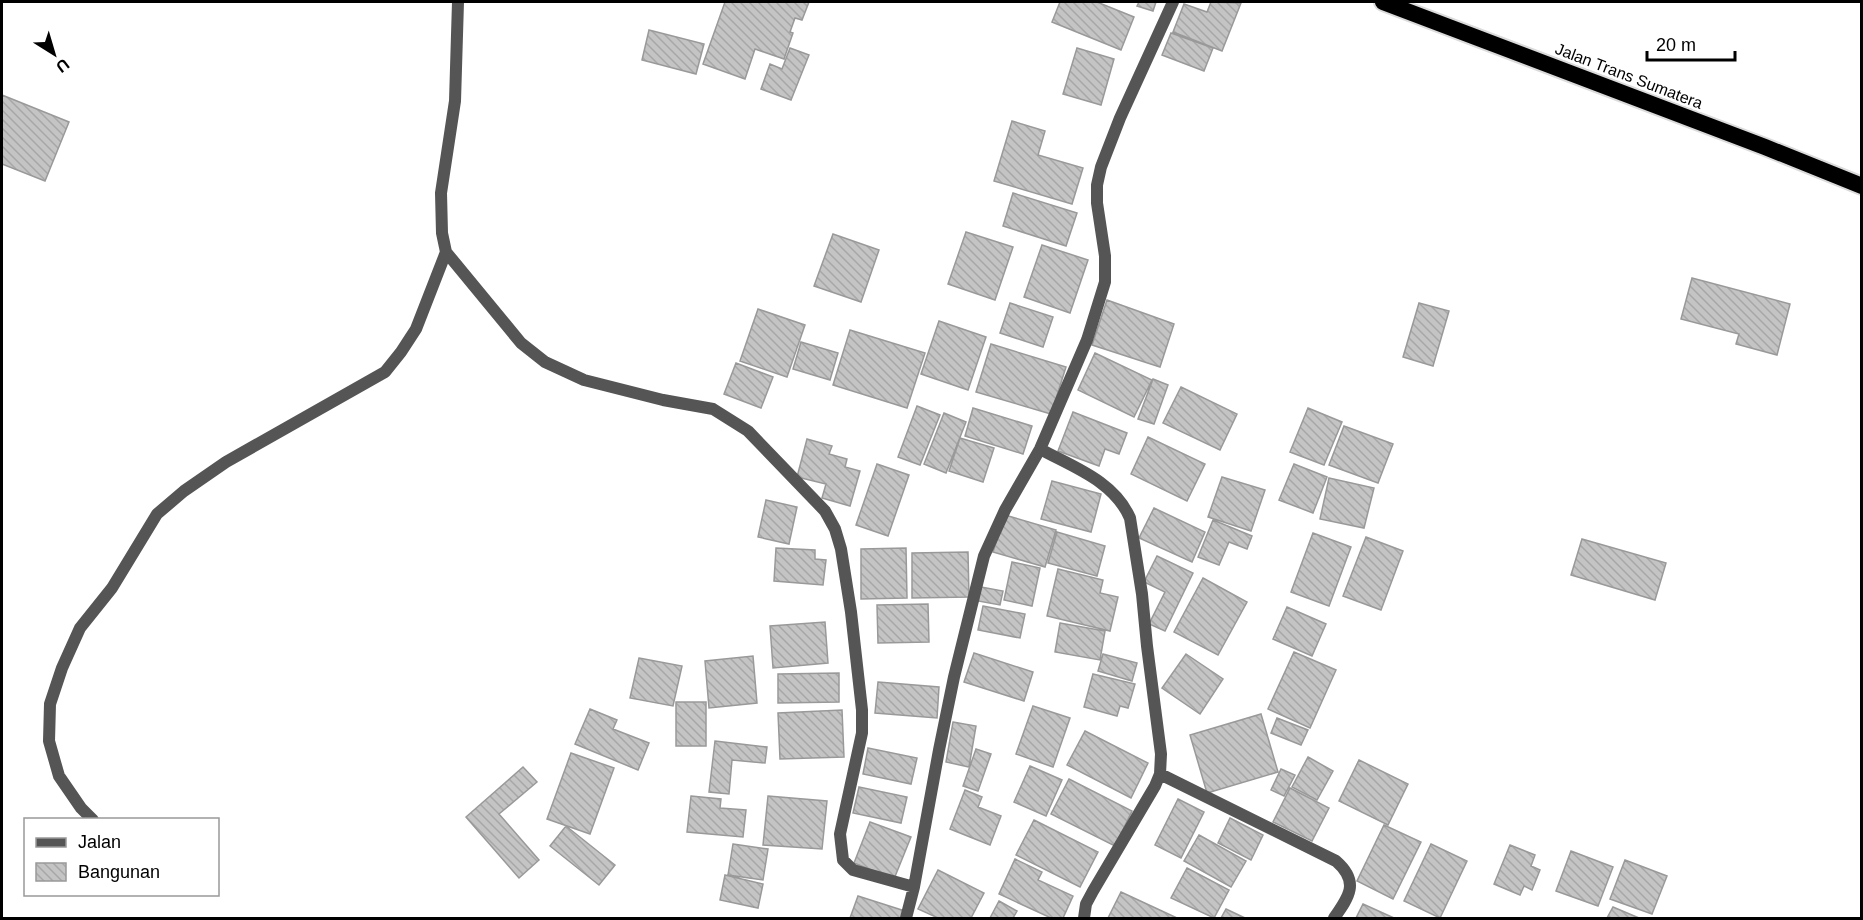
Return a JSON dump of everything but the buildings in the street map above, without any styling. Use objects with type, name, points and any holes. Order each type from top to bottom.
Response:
[{"type":"highway","name":"Jalan Trans Sumatera","points":[[1383,2],[1862,186]]},
{"type":"street","points":[[92,818],[81,808],[59,776],[49,741],[50,704],[62,668],[80,628],[112,588],[157,514],[183,490],[235,457],[385,372],[416,329],[446,252],[440,211],[455,100],[458,2]]},
{"type":"street","points":[[906,918],[914,887],[941,739],[984,556],[1005,510],[1040,449],[1087,340],[1106,282],[1105,256],[1097,202],[1097,185],[1101,167],[1120,118],[1173,2]]},
{"type":"street","points":[[446,252],[521,343],[545,362],[584,380],[663,400],[713,409],[748,432],[825,511],[835,529],[841,549],[862,710],[862,733],[840,834],[843,860],[853,870],[914,887]]},
{"type":"street","points":[[1040,449],[1109,488],[1122,501],[1130,518],[1142,594],[1161,754],[1160,774],[1086,904],[1084,918]]},
{"type":"street","points":[[1160,774],[1336,861],[1348,873],[1351,886],[1346,901],[1334,918]]}]
